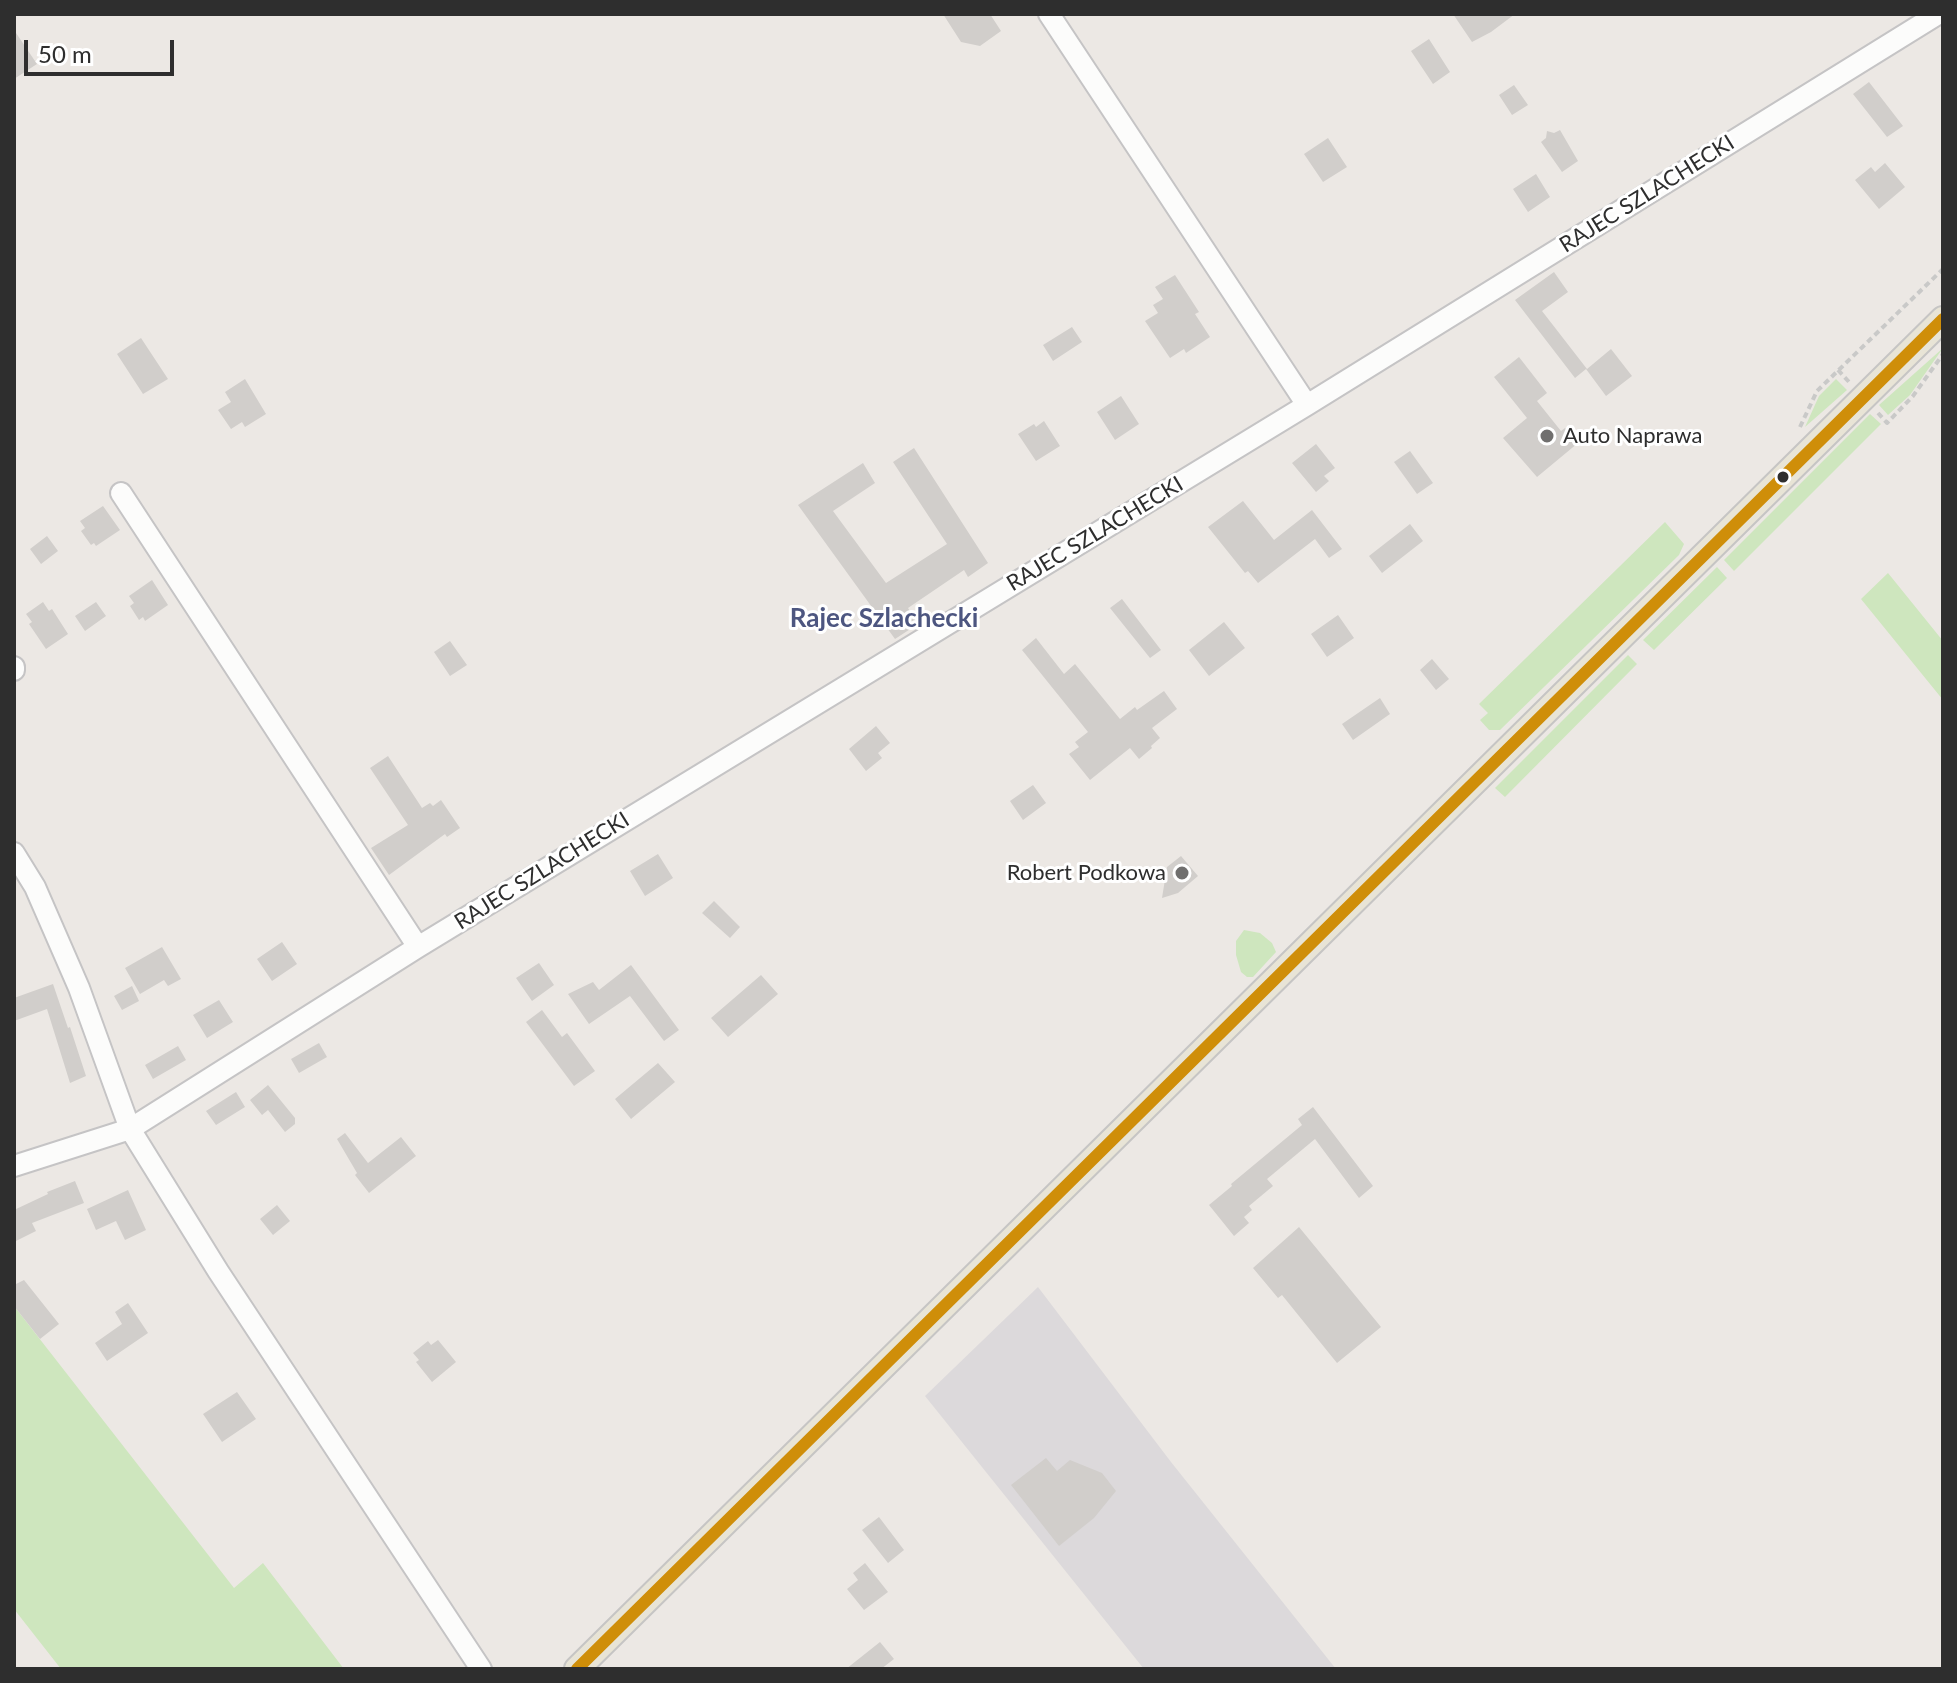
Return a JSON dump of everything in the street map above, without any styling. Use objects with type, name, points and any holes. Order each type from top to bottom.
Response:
[{"type":"main road","points":[[577,1669],[1943,319]]},
{"type":"street","points":[[1049,14],[1307,405]]},
{"type":"street","name":"RAJEC SZLACHECKI","points":[[14,1166],[130,1129],[418,947],[1307,405],[1938,14]]},
{"type":"street","points":[[121,493],[418,947]]},
{"type":"street","points":[[14,853],[35,887],[79,988],[130,1129],[218,1271],[481,1669]]},
{"type":"path","points":[[1793,434],[1802,425],[1817,391],[1943,269]]},
{"type":"shaded area","points":[[1038,1287],[1171,1462],[1336,1669],[1144,1669],[925,1396]]},
{"type":"green space","points":[[1943,348],[1910,395],[1888,415],[1879,405]]},
{"type":"green space","points":[[1836,379],[1847,390],[1805,427],[1819,396]]},
{"type":"green space","points":[[1870,414],[1881,424],[1734,571],[1724,560]]},
{"type":"green space","points":[[1665,522],[1684,544],[1679,555],[1500,730],[1489,730],[1480,720],[1488,713],[1479,704]]},
{"type":"green space","points":[[1717,567],[1727,578],[1654,650],[1643,640]]},
{"type":"green space","points":[[1888,573],[1943,641],[1943,700],[1861,599]]},
{"type":"green space","points":[[1628,655],[1637,664],[1505,797],[1495,788]]},
{"type":"green space","points":[[1244,930],[1260,933],[1272,943],[1276,952],[1253,977],[1241,972],[1236,955],[1236,941]]},
{"type":"green space","points":[[14,1306],[234,1588],[263,1563],[344,1669],[61,1669],[14,1609]]},
{"type":"building","points":[[943,14],[990,14],[1001,31],[980,46],[961,42]]},
{"type":"building","points":[[1453,14],[1515,14],[1472,42]]},
{"type":"building","points":[[14,30],[37,64],[14,79]]},
{"type":"building","points":[[1429,39],[1450,72],[1433,84],[1411,51]]},
{"type":"building","points":[[1869,82],[1903,126],[1887,137],[1853,94]]},
{"type":"building","points":[[1514,85],[1528,105],[1512,115],[1499,95]]},
{"type":"building","points":[[1560,130],[1578,161],[1562,172],[1541,142],[1546,138],[1547,131],[1554,133]]},
{"type":"building","points":[[1328,138],[1347,167],[1323,182],[1304,154]]},
{"type":"building","points":[[1885,163],[1905,187],[1879,209],[1855,180],[1871,167],[1875,172]]},
{"type":"building","points":[[1536,174],[1550,197],[1528,212],[1513,189]]},
{"type":"building","points":[[1554,272],[1568,292],[1542,311],[1587,369],[1611,349],[1632,376],[1606,396],[1586,369],[1575,378],[1515,300]]},
{"type":"building","points":[[1175,275],[1199,312],[1195,314],[1210,337],[1186,353],[1184,349],[1170,358],[1145,321],[1158,313],[1153,305],[1163,299],[1155,287]]},
{"type":"building","points":[[1072,327],[1082,342],[1053,361],[1043,345]]},
{"type":"building","points":[[141,338],[168,379],[143,394],[117,354]]},
{"type":"building","points":[[1519,357],[1547,393],[1537,401],[1561,431],[1565,428],[1578,443],[1537,477],[1503,438],[1527,418],[1494,377]]},
{"type":"building","points":[[245,379],[266,414],[245,427],[242,422],[231,429],[218,410],[231,402],[225,392]]},
{"type":"building","points":[[1121,396],[1139,424],[1115,440],[1097,412]]},
{"type":"building","points":[[1044,421],[1060,446],[1036,461],[1018,434]]},
{"type":"building","points":[[1316,444],[1335,468],[1324,476],[1329,481],[1316,492],[1292,463]]},
{"type":"building","points":[[914,448],[988,563],[968,577],[964,570],[908,608],[918,624],[895,639],[798,505],[863,463],[875,483],[833,511],[886,583],[947,544],[893,462]]},
{"type":"building","points":[[1410,451],[1433,483],[1417,494],[1394,462]]},
{"type":"building","points":[[1243,501],[1274,540],[1312,510],[1342,549],[1329,558],[1315,539],[1258,583],[1248,571],[1245,573],[1208,527]]},
{"type":"building","points":[[103,506],[120,530],[96,546],[94,543],[91,545],[81,531],[85,528],[80,521]]},
{"type":"building","points":[[1410,524],[1423,541],[1382,573],[1369,556]]},
{"type":"building","points":[[47,536],[58,551],[41,564],[30,549]]},
{"type":"building","points":[[152,580],[168,605],[145,621],[143,617],[139,620],[130,606],[134,603],[129,596]]},
{"type":"building","points":[[1122,599],[1161,650],[1150,658],[1110,608]]},
{"type":"building","points":[[43,602],[49,611],[52,609],[68,634],[46,649],[26,614]]},
{"type":"building","points":[[96,602],[106,616],[85,631],[75,616]]},
{"type":"building","points":[[1338,615],[1354,638],[1327,657],[1311,634]]},
{"type":"building","points":[[1224,622],[1245,648],[1209,676],[1189,650]]},
{"type":"building","points":[[1036,638],[1064,674],[1075,664],[1120,719],[1164,691],[1177,709],[1152,728],[1160,738],[1152,748],[1139,759],[1130,748],[1090,780],[1069,754],[1079,747],[1075,742],[1088,732],[1022,650]]},
{"type":"building","points":[[450,641],[467,665],[450,676],[434,652]]},
{"type":"building","points":[[1432,659],[1449,679],[1436,690],[1420,670]]},
{"type":"building","points":[[1380,698],[1390,714],[1353,740],[1342,724]]},
{"type":"building","points":[[876,726],[890,743],[878,753],[882,758],[866,771],[849,749]]},
{"type":"building","points":[[388,756],[422,808],[430,803],[433,806],[441,800],[460,828],[447,837],[445,834],[389,875],[371,848],[408,825],[370,768]]},
{"type":"building","points":[[1033,785],[1046,803],[1023,820],[1010,801]]},
{"type":"building","points":[[658,854],[673,878],[645,896],[630,871]]},
{"type":"building","name":"Robert Podkowa","points":[[1181,856],[1198,876],[1178,893],[1162,898],[1167,867]]},
{"type":"building","points":[[714,901],[740,927],[730,938],[702,913]]},
{"type":"building","points":[[282,942],[297,964],[272,981],[257,959]]},
{"type":"building","points":[[162,947],[181,979],[168,986],[164,980],[140,994],[125,968]]},
{"type":"building","points":[[539,963],[554,985],[532,1001],[516,978]]},
{"type":"building","points":[[631,965],[679,1030],[664,1041],[630,996],[589,1024],[568,994],[593,982],[599,990]]},
{"type":"building","points":[[761,975],[778,994],[728,1037],[711,1018]]},
{"type":"building","points":[[53,984],[86,1076],[70,1083],[47,1009],[14,1021],[14,998]]},
{"type":"building","points":[[132,986],[139,1001],[122,1010],[114,996]]},
{"type":"building","points":[[219,1000],[233,1022],[207,1038],[193,1015]]},
{"type":"building","points":[[542,1010],[562,1037],[567,1033],[595,1071],[574,1086],[526,1022]]},
{"type":"building","points":[[319,1043],[327,1057],[299,1073],[291,1059]]},
{"type":"building","points":[[178,1046],[186,1060],[153,1079],[145,1065]]},
{"type":"building","points":[[658,1063],[675,1082],[631,1119],[615,1099]]},
{"type":"building","points":[[268,1085],[295,1118],[295,1124],[285,1132],[268,1110],[262,1115],[250,1100]]},
{"type":"building","points":[[236,1092],[245,1107],[216,1125],[206,1111]]},
{"type":"building","points":[[1313,1107],[1373,1186],[1359,1198],[1315,1139],[1267,1179],[1273,1186],[1249,1206],[1252,1210],[1244,1217],[1249,1223],[1234,1236],[1209,1205],[1302,1125],[1298,1119]]},
{"type":"building","points":[[345,1133],[368,1163],[401,1137],[416,1156],[369,1193],[355,1175],[357,1173],[337,1139]]},
{"type":"building","points":[[75,1181],[84,1203],[32,1223],[36,1231],[14,1242],[14,1210]]},
{"type":"building","points":[[128,1190],[146,1230],[125,1240],[116,1221],[96,1230],[87,1209]]},
{"type":"building","points":[[277,1205],[290,1221],[273,1235],[260,1219]]},
{"type":"building","points":[[1299,1227],[1381,1327],[1337,1363],[1282,1295],[1278,1298],[1253,1268]]},
{"type":"building","points":[[24,1280],[59,1324],[40,1339],[14,1306],[14,1285]]},
{"type":"building","points":[[128,1303],[148,1333],[107,1361],[95,1343],[122,1324],[115,1312]]},
{"type":"building","points":[[438,1340],[456,1362],[432,1382],[416,1362],[419,1360],[413,1353],[428,1341],[431,1345]]},
{"type":"building","points":[[237,1392],[256,1419],[222,1442],[203,1414]]},
{"type":"building","points":[[1046,1458],[1057,1471],[1070,1460],[1102,1473],[1116,1491],[1094,1518],[1059,1546],[1011,1485]]},
{"type":"building","points":[[879,1517],[904,1550],[888,1563],[862,1530]]},
{"type":"building","points":[[865,1563],[888,1592],[864,1610],[847,1589],[858,1580],[853,1573]]},
{"type":"building","points":[[880,1642],[894,1659],[881,1669],[846,1669]]},
{"type":"transit line","points":[[577,1669],[1943,319]]},
{"type":"place","name":"Auto Naprawa","points":[[1547,436]]},
{"type":"place","name":"Robert Podkowa","points":[[1182,873]]},
{"type":"district","name":"Rajec Szlachecki","points":[[884,619]]}]
